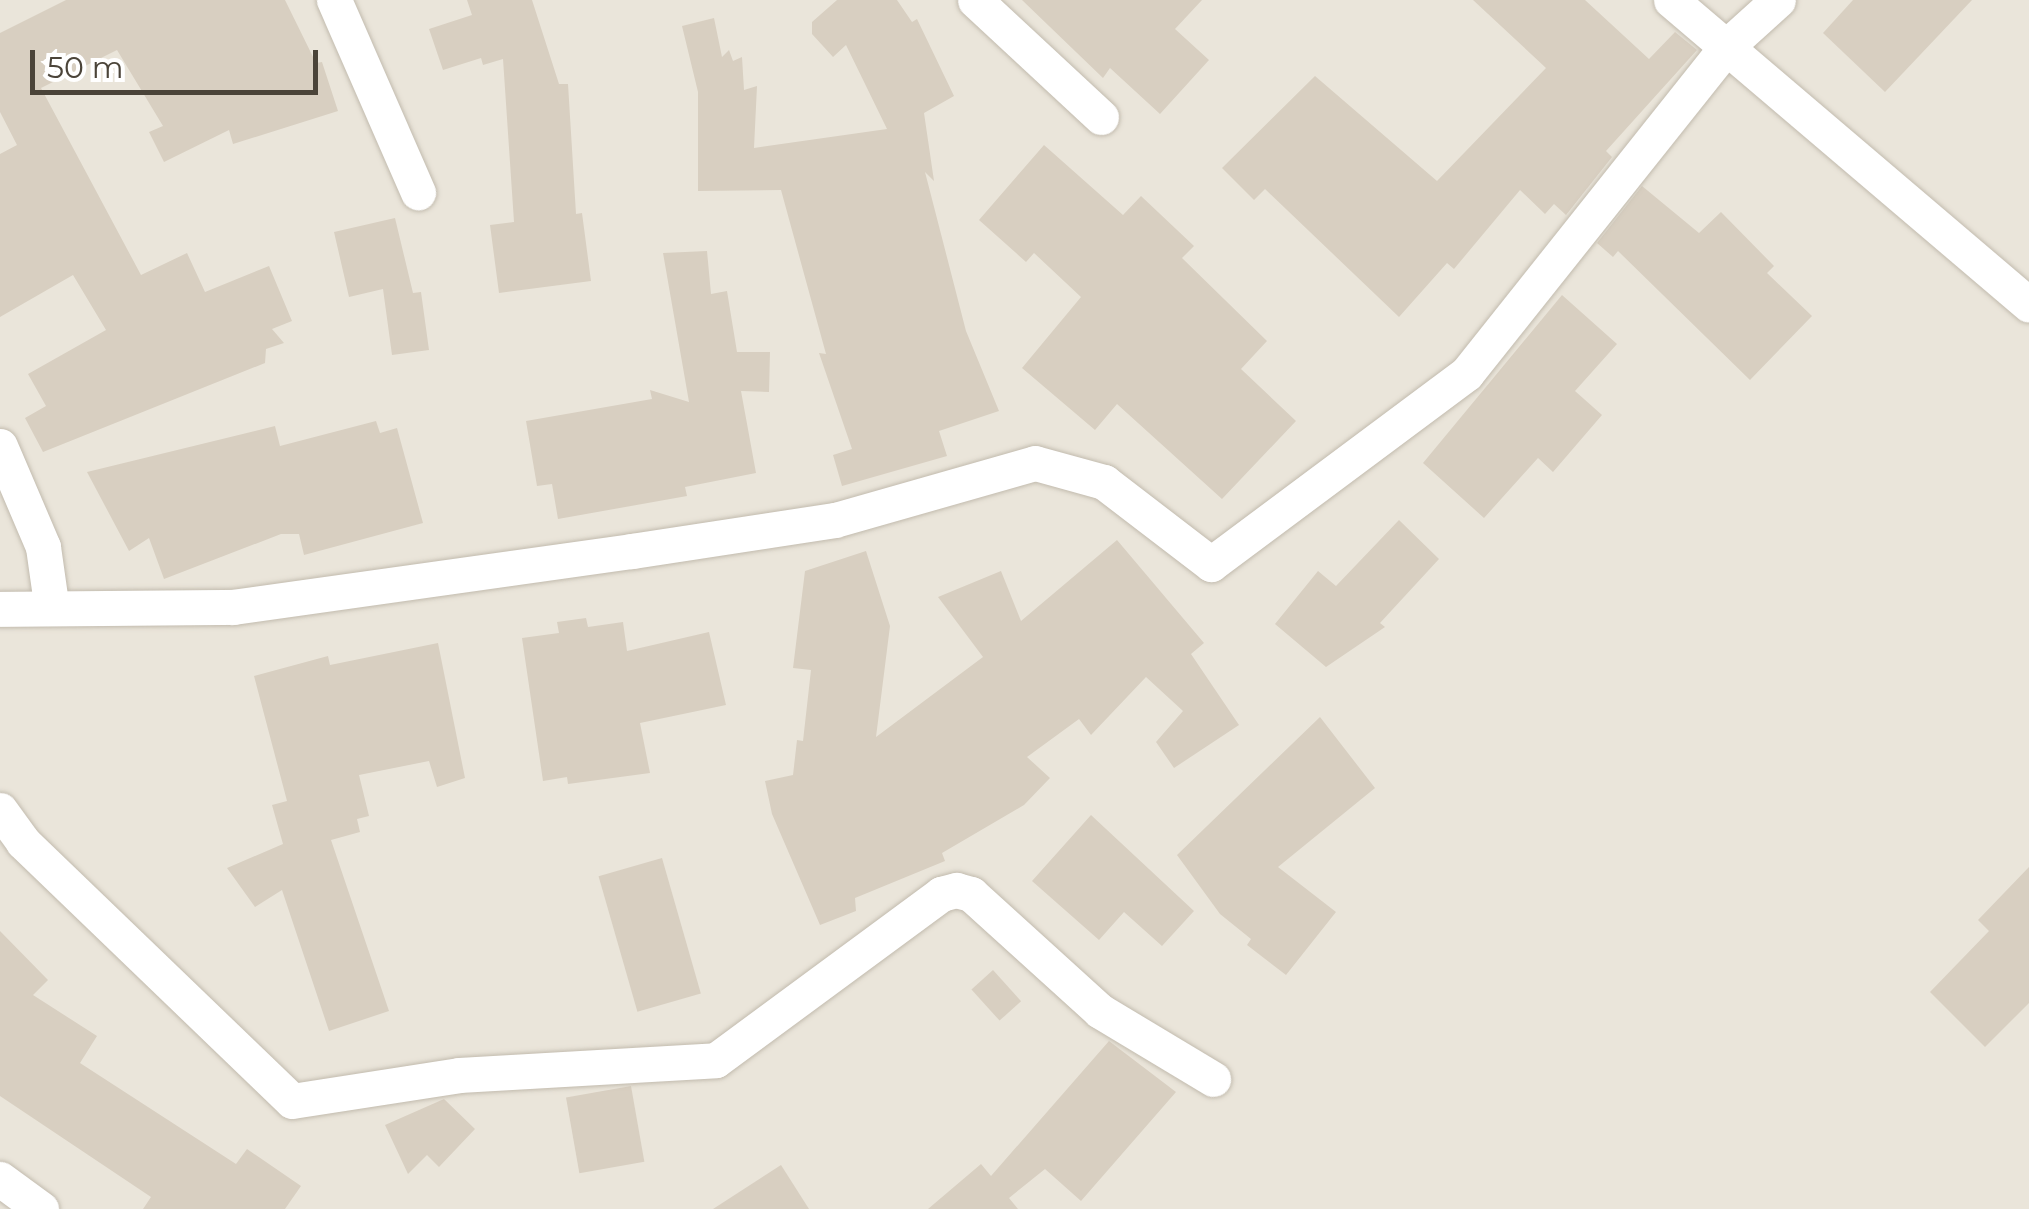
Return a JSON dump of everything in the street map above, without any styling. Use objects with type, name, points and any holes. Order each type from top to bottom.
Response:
[{"type":"street","points":[[334,0],[418,192]]},
{"type":"street","points":[[975,0],[1100,116]]},
{"type":"street","points":[[1670,0],[2029,305]]},
{"type":"street","points":[[0,608],[51,603],[233,607],[632,552],[835,520],[1035,462],[1104,482],[1211,564],[1467,373],[1726,47],[1778,0]]},
{"type":"street","points":[[0,446],[43,547],[51,603]]},
{"type":"street","points":[[0,810],[37,855],[292,1101],[458,1075],[716,1060],[941,894],[956,890],[971,894],[1100,1011],[1213,1079]]},
{"type":"street","points":[[0,1180],[41,1209]]},
{"type":"shaded area","points":[[0,0],[2029,0],[2029,1209],[0,1209]]},
{"type":"building","points":[[66,0],[285,0],[316,63],[322,62],[338,111],[233,144],[229,130],[164,162],[149,132],[163,126],[117,50],[41,88],[141,275],[187,253],[205,292],[269,266],[292,321],[272,329],[284,343],[266,349],[265,363],[43,452],[25,418],[46,406],[28,374],[106,330],[73,275],[0,317],[0,154],[17,145],[0,112],[0,33]]},
{"type":"building","points":[[467,0],[532,0],[559,84],[568,84],[576,214],[582,213],[591,281],[499,293],[490,225],[514,222],[503,59],[483,65],[481,58],[443,70],[429,29],[472,15]]},
{"type":"building","points":[[837,0],[897,0],[912,22],[917,19],[954,96],[924,113],[934,181],[925,172],[966,331],[999,411],[939,431],[947,456],[842,486],[833,455],[852,449],[819,353],[826,354],[781,190],[698,191],[698,92],[682,26],[714,18],[722,57],[729,50],[733,61],[742,57],[744,90],[757,86],[754,148],[887,129],[846,45],[833,57],[812,34],[812,22]]},
{"type":"building","points":[[1022,0],[1202,0],[1175,29],[1209,60],[1160,114],[1110,68],[1103,78]]},
{"type":"building","points":[[1473,0],[1585,0],[1649,59],[1675,32],[1697,50],[1606,151],[1612,157],[1566,215],[1554,204],[1545,214],[1520,190],[1454,269],[1447,263],[1399,317],[1265,189],[1254,200],[1222,168],[1315,76],[1437,181],[1546,68]]},
{"type":"building","points":[[1853,0],[1972,0],[1885,92],[1823,33]]},
{"type":"building","points":[[1044,145],[1123,215],[1141,196],[1194,246],[1182,258],[1267,341],[1241,369],[1296,421],[1222,499],[1117,404],[1095,430],[1022,368],[1081,297],[1034,253],[1026,262],[979,220]]},
{"type":"building","points":[[1642,186],[1699,233],[1721,212],[1774,266],[1767,273],[1812,316],[1750,380],[1618,251],[1613,257],[1597,243]]},
{"type":"building","points":[[395,218],[413,293],[421,292],[429,350],[392,355],[383,289],[349,297],[334,232]]},
{"type":"building","points":[[707,251],[711,294],[727,291],[737,352],[770,352],[769,392],[741,391],[756,473],[685,487],[687,496],[558,519],[552,484],[537,486],[526,421],[652,399],[650,390],[689,402],[663,253]]},
{"type":"building","points":[[1562,295],[1617,344],[1575,391],[1602,415],[1553,472],[1538,458],[1484,518],[1423,463]]},
{"type":"building","points":[[376,421],[380,433],[397,428],[423,523],[304,555],[299,534],[281,534],[164,579],[149,538],[129,551],[87,472],[275,426],[280,446]]},
{"type":"building","points":[[1399,520],[1439,559],[1380,623],[1385,627],[1326,667],[1275,624],[1318,571],[1336,586]]},
{"type":"building","points":[[1117,540],[1204,643],[1191,654],[1239,725],[1174,768],[1156,742],[1183,711],[1146,677],[1091,735],[1079,719],[1027,757],[1050,778],[1024,805],[942,853],[945,861],[855,898],[856,911],[820,925],[772,814],[765,781],[793,775],[797,740],[803,741],[811,670],[793,668],[805,571],[866,551],[890,626],[876,737],[983,657],[938,597],[1001,571],[1021,621]]},
{"type":"building","points":[[586,618],[588,627],[623,622],[627,651],[709,632],[726,705],[640,723],[650,773],[568,784],[567,777],[543,781],[522,638],[559,633],[557,622]]},
{"type":"building","points":[[438,643],[465,778],[437,787],[429,761],[359,775],[369,816],[357,819],[360,832],[331,840],[389,1011],[329,1031],[282,890],[255,907],[227,868],[283,844],[272,805],[287,801],[254,676],[328,656],[330,665]]},
{"type":"building","points":[[1320,717],[1375,788],[1278,867],[1336,912],[1286,975],[1247,945],[1251,939],[1220,914],[1177,855]]},
{"type":"building","points":[[1091,815],[1194,911],[1162,946],[1124,912],[1099,940],[1032,881]]},
{"type":"building","points":[[662,858],[701,994],[637,1012],[599,876]]},
{"type":"building","points":[[2029,867],[2029,1003],[1985,1047],[1930,992],[1989,931],[1978,920]]},
{"type":"building","points":[[0,931],[48,980],[33,995],[97,1036],[80,1063],[236,1164],[247,1149],[301,1186],[285,1209],[143,1209],[151,1197],[0,1096]]},
{"type":"building","points":[[993,970],[1021,1001],[1000,1021],[971,989]]},
{"type":"building","points":[[1109,1041],[1176,1092],[1081,1201],[1045,1169],[1009,1198],[1018,1209],[928,1209],[981,1164],[991,1176]]},
{"type":"building","points":[[631,1086],[644,1162],[579,1173],[566,1097]]},
{"type":"building","points":[[444,1099],[475,1129],[439,1167],[427,1155],[408,1174],[385,1125]]},
{"type":"building","points":[[781,1165],[809,1209],[713,1209]]}]
